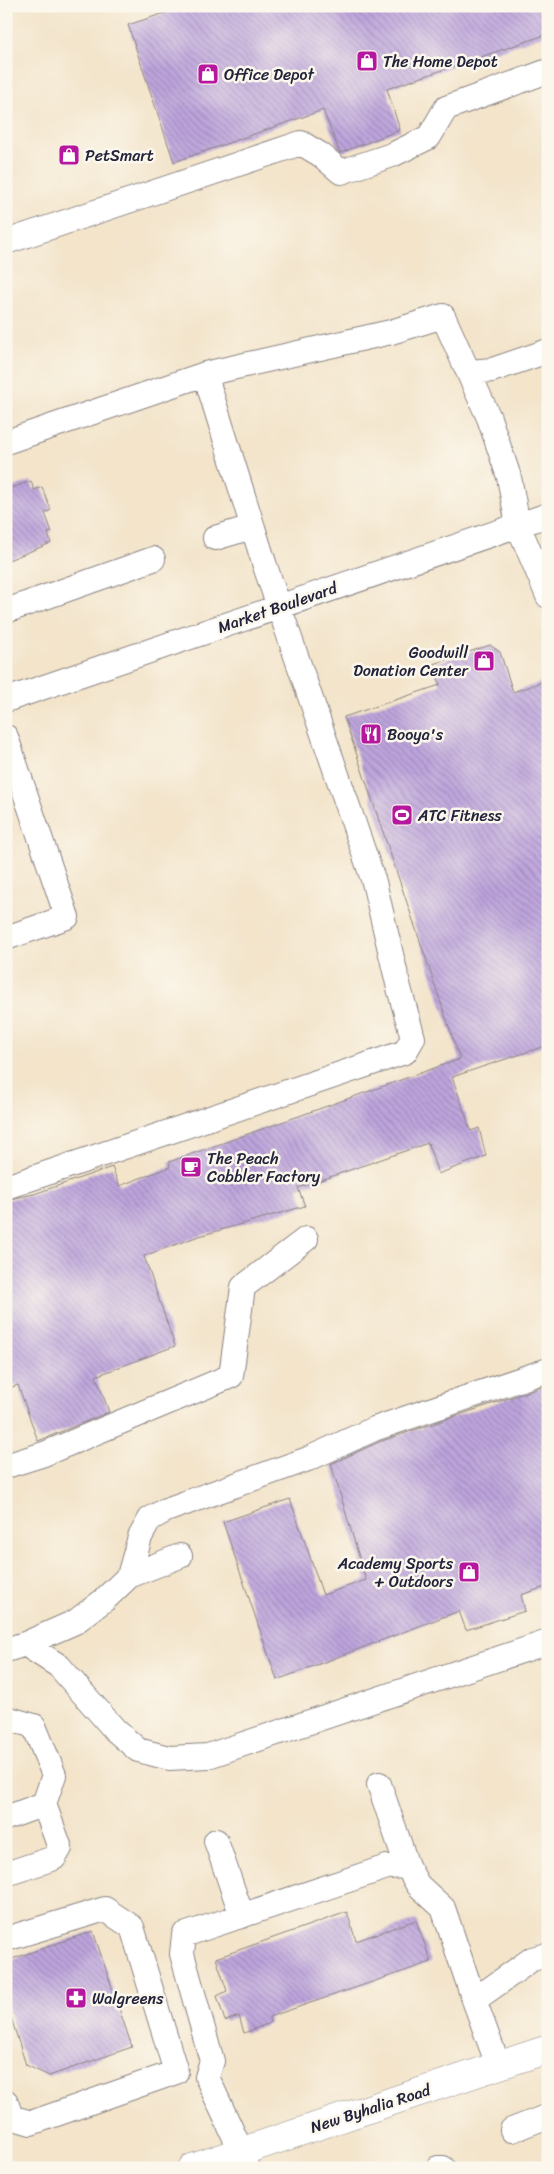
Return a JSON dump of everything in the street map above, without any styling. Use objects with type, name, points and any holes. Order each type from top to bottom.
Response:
[{"type":"main road","name":"New Byhalia Road","points":[[192,2168],[244,2159],[498,2065],[548,2049]]},
{"type":"street","points":[[6,242],[301,143],[321,155],[341,172],[392,155],[429,137],[446,108],[548,71]]},
{"type":"street","points":[[6,442],[205,374],[391,332],[443,316],[470,372],[499,446],[509,477],[518,525],[548,596]]},
{"type":"street","points":[[470,372],[492,370],[548,351]]},
{"type":"street","points":[[6,1186],[405,1052],[413,1038],[374,882],[252,527],[205,374]]},
{"type":"street","name":"Market Boulevard","points":[[6,700],[548,515]]},
{"type":"street","points":[[215,538],[252,527]]},
{"type":"street","points":[[6,611],[153,559]]},
{"type":"street","points":[[6,737],[67,917],[6,938]]},
{"type":"street","points":[[6,1466],[44,1454],[231,1376],[243,1287],[306,1239]]},
{"type":"street","points":[[129,1576],[140,1537],[150,1519],[166,1510],[308,1458],[374,1428],[548,1370]]},
{"type":"street","points":[[16,1647],[75,1622],[104,1600],[129,1576],[180,1556]]},
{"type":"street","points":[[16,1647],[58,1666],[115,1730],[138,1750],[169,1758],[208,1756],[548,1642]]},
{"type":"street","points":[[6,1718],[34,1726],[54,1775],[44,1804],[60,1848],[54,1858],[6,1874]]},
{"type":"street","points":[[379,1784],[407,1866],[418,1885],[442,1908],[498,2065]]},
{"type":"street","points":[[6,1818],[44,1804]]},
{"type":"street","points":[[216,1841],[242,1916]]},
{"type":"street","points":[[244,2159],[207,2077],[212,2061],[182,1954],[184,1935],[387,1867],[407,1866]]},
{"type":"street","points":[[6,1939],[106,1909],[132,1927],[176,2072]]},
{"type":"street","points":[[473,1997],[483,1994],[532,1959],[548,1955]]},
{"type":"street","points":[[6,2102],[11,2116],[31,2123],[176,2072],[207,2077]]},
{"type":"street","points":[[512,2130],[548,2116]]},
{"type":"street","points":[[438,2168],[443,2168]]},
{"type":"building","points":[[186,6],[548,6],[548,34],[387,89],[400,130],[340,153],[323,110],[174,162],[128,25]]},
{"type":"building","points":[[31,481],[34,490],[42,487],[51,510],[45,513],[52,532],[48,533],[51,543],[6,561],[6,490]]},
{"type":"building","points":[[490,645],[500,652],[513,692],[548,680],[548,1045],[452,1077],[471,1131],[479,1128],[486,1156],[438,1174],[428,1143],[298,1188],[305,1206],[196,1237],[144,1256],[175,1346],[96,1376],[109,1412],[38,1441],[18,1385],[6,1389],[6,1200],[34,1194],[112,1167],[119,1186],[170,1167],[169,1162],[460,1059],[344,717],[440,685],[433,664]]},
{"type":"building","points":[[548,1385],[548,1586],[521,1595],[525,1611],[466,1630],[459,1611],[277,1680],[223,1522],[290,1499],[323,1595],[366,1580],[331,1464],[379,1442]]},
{"type":"building","points":[[347,1912],[356,1941],[416,1920],[431,1962],[269,2017],[270,2023],[244,2033],[239,2016],[225,2021],[217,1996],[227,1991],[216,1958]]},
{"type":"building","name":"Walgreens","points":[[93,1931],[132,2047],[49,2076],[26,2065],[6,2002],[6,1961]]},
{"type":"place","name":"The Home Depot","points":[[367,61]]},
{"type":"place","name":"Office Depot","points":[[208,74]]},
{"type":"place","name":"PetSmart","points":[[69,155]]},
{"type":"place","name":"Goodwill Donation Center","points":[[484,661]]},
{"type":"place","name":"Booya's","points":[[371,734]]},
{"type":"place","name":"ATC Fitness","points":[[402,815]]},
{"type":"place","name":"The Peach Cobbler Factory","points":[[191,1167]]},
{"type":"place","name":"Academy Sports + Outdoors","points":[[469,1572]]},
{"type":"place","name":"Walgreens","points":[[76,1998]]}]
